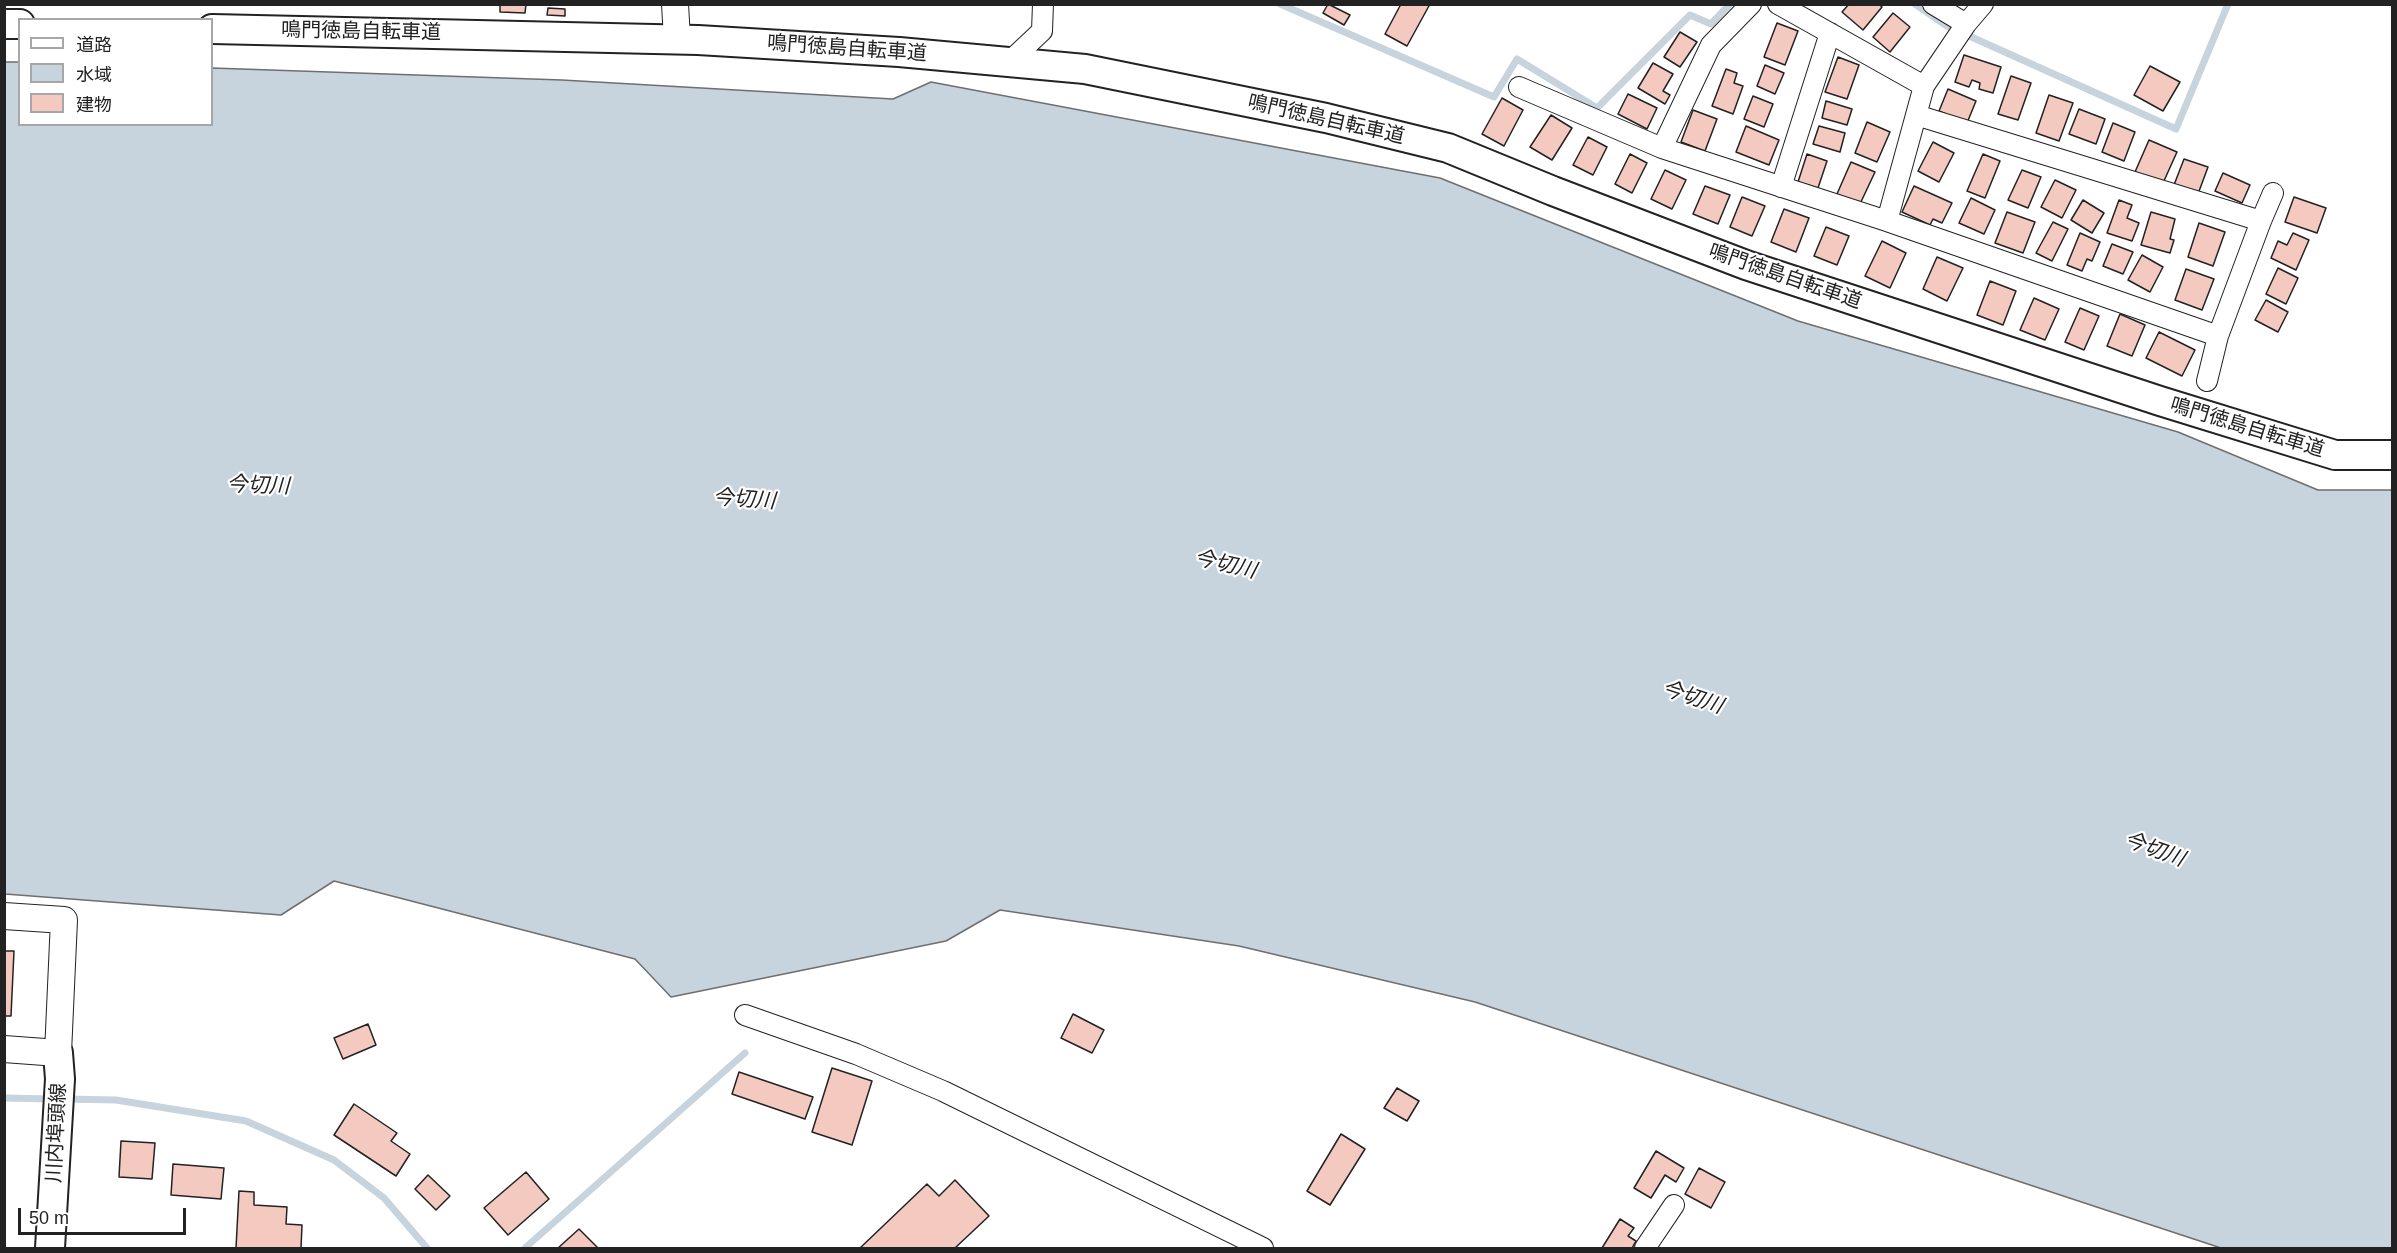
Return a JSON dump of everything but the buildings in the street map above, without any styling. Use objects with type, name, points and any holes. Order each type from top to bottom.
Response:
[{"type":"main road","name":"鳴門徳島自転車道","points":[[213,28],[676,39],[898,52],[1096,72],[1326,118],[1448,148],[1746,265],[2138,393],[2335,455],[2392,455]]},
{"type":"main road","name":"川内埠頭線","points":[[50,1248],[60,1079],[58,1053]]},
{"type":"street","points":[[675,4],[676,39]]},
{"type":"street","points":[[1009,62],[1042,31],[1043,4]]},
{"type":"street","points":[[1662,148],[1711,45],[1751,4]]},
{"type":"street","points":[[1778,4],[1924,86]]},
{"type":"street","points":[[1933,4],[1966,24]]},
{"type":"street","points":[[1887,221],[1924,86],[1966,24],[1983,4]]},
{"type":"street","points":[[1781,187],[1830,33]]},
{"type":"street","points":[[1519,87],[1662,148],[1887,221],[2218,336]]},
{"type":"street","points":[[1916,115],[2261,221]]},
{"type":"street","points":[[2207,381],[2218,336],[2273,193]]},
{"type":"street","points":[[4,916],[64,920],[58,1053],[4,1049]]},
{"type":"street","points":[[745,1015],[856,1054],[943,1091],[1263,1248]]},
{"type":"street","points":[[1645,1248],[1674,1205]]},
{"type":"water","name":"今切川","points":[[5,62],[18,62],[18,126],[213,126],[213,68],[562,80],[893,99],[931,82],[1440,178],[1798,321],[2178,432],[2318,490],[2392,490],[2392,1248],[2221,1248],[1475,1002],[1239,946],[1000,910],[946,941],[671,997],[635,959],[334,881],[281,915],[5,894]]},
{"type":"waterway","points":[[1280,4],[1494,97],[1517,59],[1597,108],[1690,15],[1711,24],[1730,4]]},
{"type":"waterway","points":[[1915,4],[1947,26],[2176,129],[2228,4]]},
{"type":"waterway","points":[[525,1248],[745,1053]]},
{"type":"waterway","points":[[4,1098],[53,1099]]},
{"type":"waterway","points":[[65,1099],[116,1100],[246,1121],[334,1160],[384,1198],[427,1248]]}]
